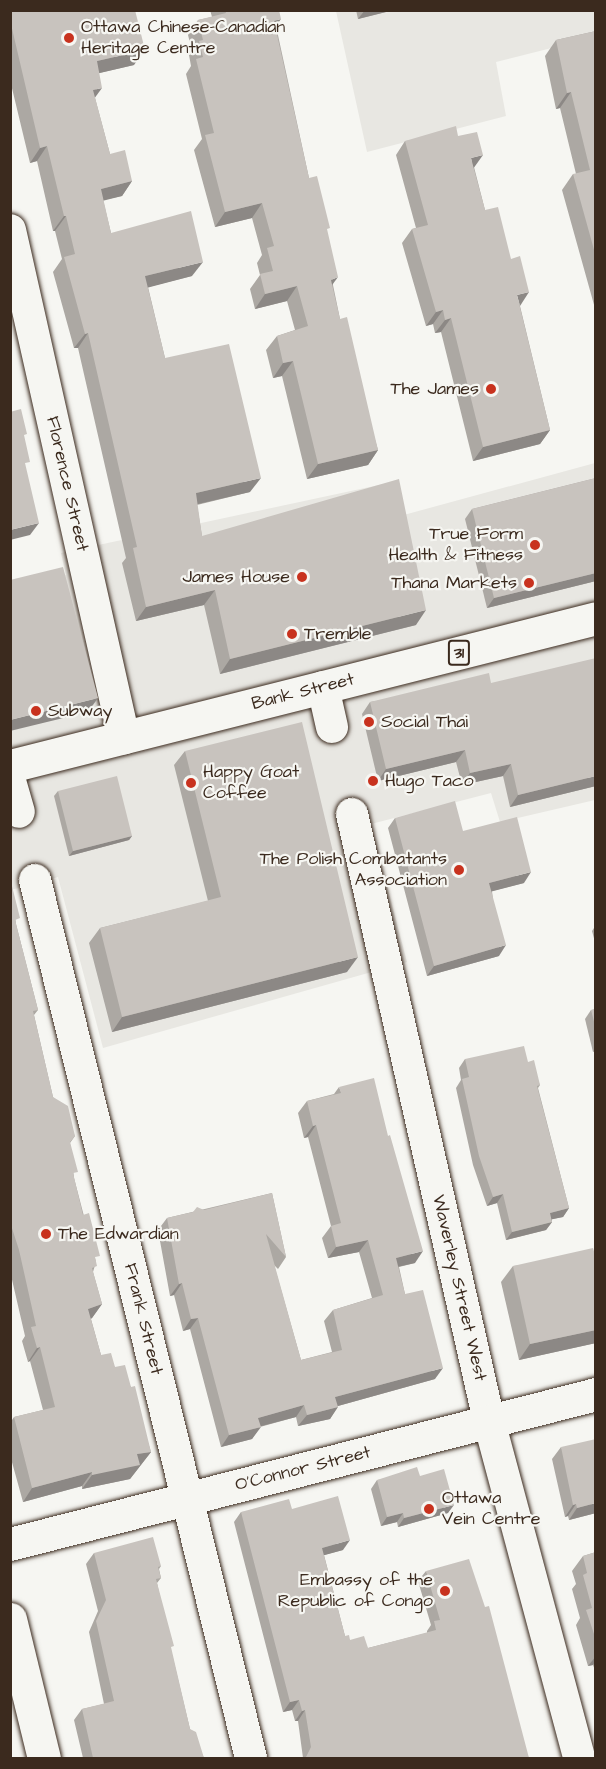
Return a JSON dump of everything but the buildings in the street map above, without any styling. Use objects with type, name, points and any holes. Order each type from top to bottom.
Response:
[{"type":"main road","name":"Bank Street","points":[[10,766],[596,618]]},
{"type":"main road","name":"O'Connor Street","points":[[10,1544],[596,1394]]},
{"type":"main road","points":[[10,1618],[44,1758]]},
{"type":"street","name":"Florence Street","points":[[10,230],[124,738]]},
{"type":"street","points":[[323,687],[332,727]]},
{"type":"street","points":[[10,781],[19,812]]},
{"type":"street","name":"Waverley Street West","points":[[352,814],[489,1421],[579,1758]]},
{"type":"street","name":"Frank Street","points":[[35,880],[251,1758]]},
{"type":"shaded area","points":[[336,11],[595,11],[595,37],[496,62],[506,116],[367,152]]},
{"type":"shaded area","points":[[595,463],[595,800],[500,822],[491,793],[371,824],[407,962],[103,1048],[58,877],[11,890],[10,588],[66,575],[61,553],[393,482],[400,516]]},
{"type":"place","name":"Ottawa Chinese-Canadian Heritage Centre","points":[[69,38]]},
{"type":"place","name":"The James","points":[[491,389]]},
{"type":"place","name":"True Form Health & Fitness","points":[[535,545]]},
{"type":"place","name":"James House","points":[[302,577]]},
{"type":"place","name":"Thana Markets","points":[[529,583]]},
{"type":"place","name":"Tremble","points":[[292,634]]},
{"type":"place","name":"Subway","points":[[36,711]]},
{"type":"place","name":"Social Thai","points":[[369,722]]},
{"type":"place","name":"Hugo Taco","points":[[373,781]]},
{"type":"place","name":"Happy Goat Coffee","points":[[191,783]]},
{"type":"place","name":"The Polish Combatants Association","points":[[459,870]]},
{"type":"place","name":"The Edwardian","points":[[46,1234]]},
{"type":"place","name":"Ottawa Vein Centre","points":[[429,1509]]},
{"type":"place","name":"Embassy of the Republic of Congo","points":[[445,1591]]}]
